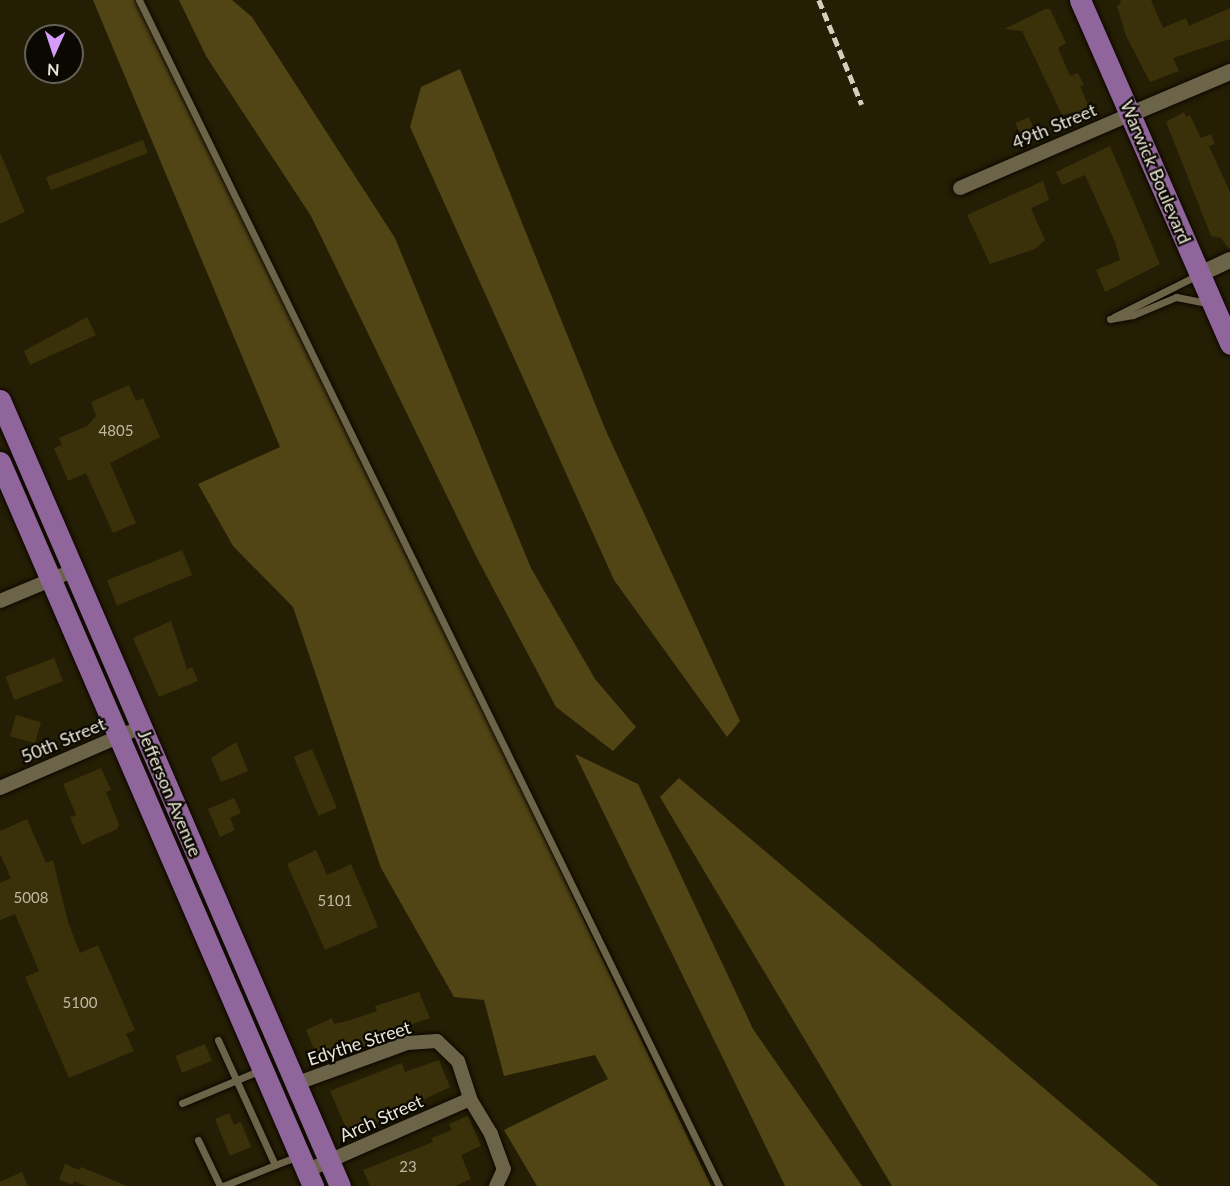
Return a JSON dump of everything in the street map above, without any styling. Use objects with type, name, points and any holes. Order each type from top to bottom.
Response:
[{"type":"main road","name":"Warwick Boulevard","points":[[1080,0],[1230,344]]},
{"type":"main road","name":"Jefferson Avenue","points":[[2,411],[74,570],[141,727],[244,996],[263,1069],[307,1171]]},
{"type":"main road","name":"Jefferson Avenue","points":[[0,462],[118,737],[244,996],[295,1084],[340,1186]]},
{"type":"street","name":"49th Street","points":[[960,188],[1230,72]]},
{"type":"street","points":[[1200,274],[1230,260]]},
{"type":"street","points":[[0,601],[74,570]]},
{"type":"street","name":"50th Street","points":[[0,788],[141,727]]},
{"type":"street","name":"Edythe Street","points":[[295,1084],[407,1043],[437,1041],[458,1061],[470,1099],[491,1134],[504,1169],[496,1186]]},
{"type":"street","name":"Arch Street","points":[[307,1171],[470,1099]]},
{"type":"lane","points":[[139,0],[719,1186]]},
{"type":"lane","points":[[1200,274],[1110,320],[1134,315],[1176,297],[1213,305]]},
{"type":"lane","points":[[218,1040],[275,1165]]},
{"type":"lane","points":[[182,1102],[263,1069]]},
{"type":"lane","points":[[198,1140],[221,1186],[275,1165],[307,1171]]},
{"type":"shaded area","points":[[93,0],[144,0],[711,1186],[537,1186],[504,1130],[608,1079],[595,1055],[504,1076],[484,1000],[454,997],[381,868],[293,607],[233,546],[198,484],[280,447]]},
{"type":"shaded area","points":[[179,0],[232,0],[252,17],[395,238],[531,568],[595,679],[636,727],[613,751],[556,707],[476,556],[311,216],[206,56]]},
{"type":"shaded area","points":[[460,69],[606,431],[740,721],[727,737],[614,580],[410,127],[421,87]]},
{"type":"shaded area","points":[[575,754],[638,784],[753,1029],[862,1186],[785,1186]]},
{"type":"shaded area","points":[[679,778],[1159,1186],[892,1186],[660,797]]},
{"type":"building","points":[[1120,0],[1151,0],[1163,28],[1186,18],[1189,26],[1230,8],[1230,39],[1173,58],[1179,71],[1150,82],[1126,36],[1117,6],[1121,3]]},
{"type":"building","points":[[1045,9],[1050,9],[1066,43],[1058,48],[1070,76],[1078,73],[1084,85],[1080,86],[1090,110],[1076,116],[1074,112],[1062,115],[1022,31],[1004,29]]},
{"type":"building","points":[[1184,112],[1186,117],[1190,115],[1201,138],[1211,134],[1215,144],[1209,146],[1230,192],[1230,250],[1221,238],[1211,236],[1166,122]]},
{"type":"building","points":[[1029,117],[1035,131],[1021,137],[1015,123]]},
{"type":"building","points":[[143,140],[148,153],[51,190],[46,177]]},
{"type":"building","points":[[1110,146],[1160,264],[1105,292],[1096,270],[1120,260],[1115,242],[1085,175],[1062,185],[1056,172]]},
{"type":"building","points":[[0,152],[25,212],[0,224]]},
{"type":"building","points":[[1043,181],[1049,200],[1031,208],[1045,240],[1035,249],[990,264],[967,215]]},
{"type":"building","points":[[87,317],[96,335],[30,365],[24,351]]},
{"type":"building","points":[[129,385],[136,401],[143,398],[160,437],[110,463],[136,523],[113,533],[86,473],[68,481],[54,448],[62,445],[59,438],[87,426],[96,416],[91,402]]},
{"type":"building","points":[[182,550],[192,575],[117,605],[107,580]]},
{"type":"building","points":[[171,621],[187,669],[192,667],[198,681],[159,697],[133,638]]},
{"type":"building","points":[[54,658],[63,681],[14,700],[5,677]]},
{"type":"building","points":[[16,715],[41,722],[35,743],[10,736]]},
{"type":"building","points":[[236,742],[248,771],[221,782],[211,758]]},
{"type":"building","points":[[312,749],[337,808],[319,816],[294,757]]},
{"type":"building","points":[[101,768],[111,790],[106,792],[119,824],[117,829],[82,845],[70,817],[76,815],[63,784]]},
{"type":"building","points":[[234,798],[241,813],[230,818],[235,830],[220,837],[208,809]]},
{"type":"building","points":[[27,819],[46,863],[53,860],[68,922],[80,953],[98,945],[135,1030],[126,1034],[134,1051],[69,1078],[25,977],[39,971],[15,914],[0,920],[0,883],[11,878],[0,854],[0,831]]},
{"type":"building","points":[[316,850],[327,875],[351,864],[378,927],[325,950],[287,864]]},
{"type":"building","points":[[419,992],[430,1018],[392,1031],[394,1037],[359,1049],[356,1042],[318,1059],[306,1030],[332,1018],[334,1024],[354,1019],[377,1011],[375,1006]]},
{"type":"building","points":[[205,1044],[212,1061],[182,1073],[175,1056]]},
{"type":"building","points":[[439,1060],[450,1087],[349,1135],[330,1091],[402,1063],[405,1072]]},
{"type":"building","points":[[229,1113],[234,1125],[241,1122],[251,1147],[230,1156],[215,1119]]},
{"type":"building","points":[[468,1116],[481,1146],[461,1155],[471,1179],[455,1186],[370,1186],[363,1170],[433,1142],[432,1138],[452,1130],[449,1124]]},
{"type":"building","points":[[65,1164],[79,1170],[81,1167],[127,1186],[86,1186],[74,1181],[72,1185],[59,1179]]},
{"type":"building","points":[[22,1172],[28,1186],[0,1186],[0,1182]]},
{"type":"railway","points":[[819,0],[862,105]]}]
